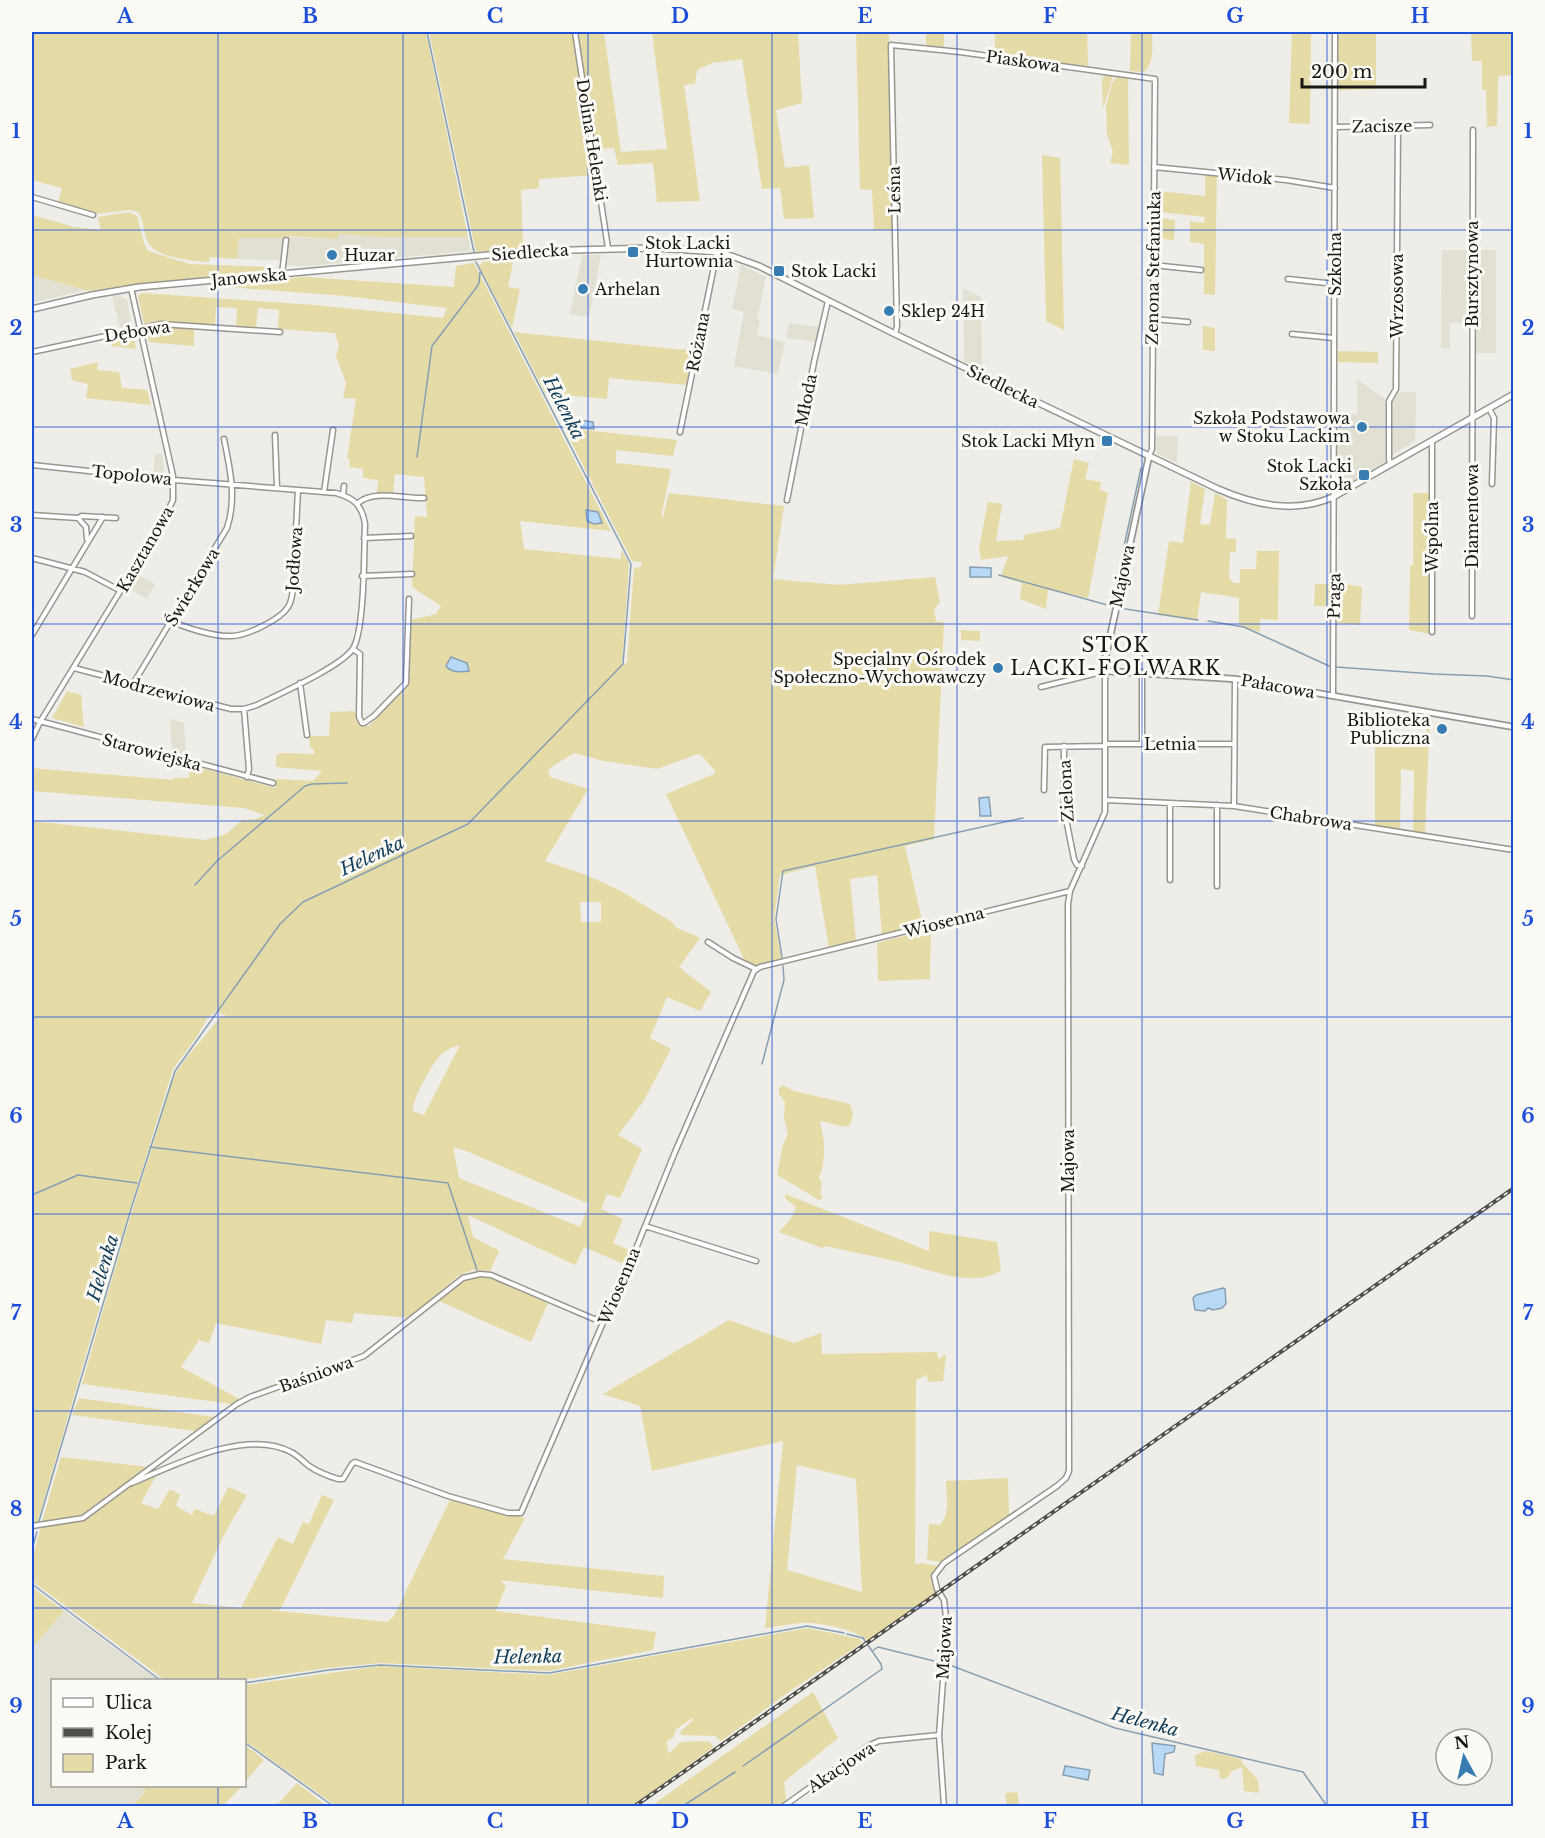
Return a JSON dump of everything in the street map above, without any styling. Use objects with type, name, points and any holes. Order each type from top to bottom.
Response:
[{"type":"main road","name":"Siedlecka","points":[[469,257],[531,251],[684,248],[738,257],[1218,489],[1255,503],[1275,506],[1313,504],[1334,497],[1514,394]]},
{"type":"main road","name":"Janowska","points":[[32,309],[131,288],[469,257]]},
{"type":"street","name":"Dolina Helenki","points":[[575,32],[608,249]]},
{"type":"street","name":"Szkolna","points":[[1334,497],[1335,32]]},
{"type":"street","name":"Piaskowa","points":[[891,45],[960,52],[1155,79]]},
{"type":"street","name":"Leśna","points":[[891,45],[897,326],[895,334]]},
{"type":"street","name":"Zenona Stefaniuka","points":[[1149,456],[1152,449],[1155,79]]},
{"type":"street","name":"Wrzosowa","points":[[1392,465],[1389,460],[1389,401],[1396,389],[1398,125]]},
{"type":"street","name":"Zacisze","points":[[1335,126],[1430,125]]},
{"type":"street","name":"Bursztynowa","points":[[1473,130],[1473,417]]},
{"type":"street","name":"Widok","points":[[1154,167],[1286,180],[1335,188]]},
{"type":"street","points":[[32,197],[93,215]]},
{"type":"street","points":[[282,274],[286,240]]},
{"type":"street","name":"Różana","points":[[680,432],[717,252]]},
{"type":"street","points":[[1153,265],[1201,270]]},
{"type":"street","points":[[1288,279],[1335,284]]},
{"type":"street","name":"Kasztanowa","points":[[32,739],[40,722],[169,511],[174,495],[174,480],[131,288]]},
{"type":"street","name":"Młoda","points":[[787,500],[828,301]]},
{"type":"street","points":[[1153,319],[1188,322]]},
{"type":"street","name":"Dębowa","points":[[32,352],[162,324],[280,332]]},
{"type":"street","points":[[1292,334],[1334,338]]},
{"type":"street","points":[[1489,408],[1494,418],[1492,484]]},
{"type":"street","name":"Diamentowa","points":[[1472,615],[1473,417]]},
{"type":"street","points":[[324,492],[333,430]]},
{"type":"street","points":[[275,435],[277,488]]},
{"type":"street","points":[[224,439],[232,484]]},
{"type":"street","name":"Wspólna","points":[[1432,441],[1432,632]]},
{"type":"street","name":"Majowa","points":[[944,1806],[939,1735],[947,1626],[944,1600],[934,1576],[944,1563],[1057,1486],[1066,1478],[1069,1471],[1068,904],[1070,891],[1106,812],[1105,660],[1149,456]]},
{"type":"street","name":"Topolowa","points":[[32,465],[174,480],[324,492],[343,495],[358,503]]},
{"type":"street","name":"Świerkowa","points":[[133,684],[227,528],[233,503],[232,484]]},
{"type":"street","points":[[343,495],[344,486]]},
{"type":"street","name":"Jodłowa","points":[[171,621],[220,636],[229,636],[247,633],[282,614],[292,600],[298,490]]},
{"type":"street","points":[[409,599],[406,682],[374,716],[364,723],[359,720],[360,654],[353,649],[360,628],[364,538],[364,517],[358,503],[368,496],[376,495],[410,499],[424,498]]},
{"type":"street","name":"Praga","points":[[1333,696],[1334,497]]},
{"type":"street","points":[[32,515],[116,518]]},
{"type":"street","points":[[32,635],[103,517]]},
{"type":"street","points":[[78,518],[86,527],[87,543]]},
{"type":"street","points":[[364,538],[411,536]]},
{"type":"street","points":[[32,558],[98,578],[121,591]]},
{"type":"street","points":[[362,576],[412,574]]},
{"type":"street","name":"Modrzewiowa","points":[[74,668],[217,707],[244,709],[300,683],[345,658],[353,649]]},
{"type":"street","name":"Pałacowa","points":[[1041,687],[1105,671],[1235,679],[1514,727]]},
{"type":"street","points":[[1142,672],[1142,743]]},
{"type":"street","points":[[1234,806],[1235,679]]},
{"type":"street","points":[[300,683],[307,735]]},
{"type":"street","points":[[244,709],[249,769],[247,777]]},
{"type":"street","name":"Starowiejska","points":[[32,719],[273,783]]},
{"type":"street","name":"Letnia","points":[[1044,790],[1045,747],[1142,743],[1234,744]]},
{"type":"street","name":"Zielona","points":[[1064,747],[1064,809],[1074,859],[1077,865],[1082,866]]},
{"type":"street","name":"Chabrowa","points":[[1106,800],[1234,806],[1514,850]]},
{"type":"street","points":[[1170,803],[1170,880]]},
{"type":"street","points":[[1217,806],[1217,886]]},
{"type":"street","name":"Wiosenna","points":[[132,1483],[204,1454],[230,1447],[270,1446],[290,1451],[311,1467],[338,1479],[343,1479],[355,1462],[448,1496],[508,1513],[521,1513],[605,1318],[610,1313],[750,978],[757,969],[1070,891]]},
{"type":"street","points":[[708,942],[733,958],[757,969]]},
{"type":"street","points":[[645,1226],[756,1261]]},
{"type":"street","name":"Baśniowa","points":[[32,1526],[83,1518],[237,1404],[250,1397],[364,1356],[463,1278],[480,1274],[491,1275],[594,1318],[605,1318]]},
{"type":"street","name":"Akacjowa","points":[[784,1806],[868,1746],[890,1740],[939,1735]]},
{"type":"shaded area","points":[[338,234],[379,237],[468,237],[471,251],[308,266],[285,265],[289,237],[337,239]]},
{"type":"shaded area","points":[[239,238],[284,238],[281,260],[237,259]]},
{"type":"shaded area","points":[[1442,250],[1470,250],[1470,323],[1450,323],[1450,349],[1441,348]]},
{"type":"shaded area","points":[[1476,250],[1496,250],[1496,353],[1475,353]]},
{"type":"shaded area","points":[[582,255],[601,255],[589,317],[570,314]]},
{"type":"shaded area","points":[[741,265],[766,277],[757,319],[760,320],[757,335],[785,342],[778,374],[734,366],[744,312],[732,309]]},
{"type":"shaded area","points":[[32,275],[86,290],[32,303]]},
{"type":"shaded area","points":[[963,288],[981,297],[982,369],[964,361]]},
{"type":"shaded area","points":[[119,295],[127,300],[131,322],[128,326],[120,328],[112,297]]},
{"type":"shaded area","points":[[789,323],[819,327],[816,342],[786,338]]},
{"type":"shaded area","name":"Szkoła Podstawowa w Stoku Lackim","points":[[1357,379],[1385,399],[1385,462],[1338,489],[1339,414],[1357,414]]},
{"type":"shaded area","points":[[1400,392],[1416,392],[1415,441],[1391,456],[1391,404]]},
{"type":"shaded area","points":[[1156,436],[1178,436],[1177,463],[1157,454]]},
{"type":"shaded area","points":[[155,454],[162,454],[165,477],[153,476]]},
{"type":"shaded area","points":[[138,575],[155,584],[147,599],[130,589]]},
{"type":"shaded area","points":[[170,719],[184,723],[186,755],[172,751]]},
{"type":"shaded area","points":[[64,1611],[157,1679],[51,1679],[51,1787],[142,1787],[146,1790],[132,1806],[32,1806],[32,1648]]},
{"type":"green space","points":[[32,32],[426,32],[468,237],[379,237],[338,234],[338,239],[285,236],[284,238],[239,238],[237,259],[210,257],[209,262],[176,258],[160,253],[149,244],[138,212],[129,210],[94,214],[58,203],[62,188],[32,180]]},
{"type":"green space","points":[[429,32],[574,32],[596,175],[539,179],[539,188],[521,190],[523,247],[476,252]]},
{"type":"green space","points":[[578,32],[611,32],[604,33],[621,152],[667,149],[652,32],[798,32],[802,103],[776,110],[785,168],[809,165],[814,218],[784,219],[780,188],[762,189],[742,59],[712,63],[697,70],[695,84],[684,85],[700,201],[657,202],[653,163],[618,165],[614,148],[596,149]]},
{"type":"green space","points":[[856,32],[889,32],[894,230],[874,230],[872,190],[860,189]]},
{"type":"green space","points":[[926,32],[944,32],[944,50],[926,48]]},
{"type":"green space","points":[[995,32],[1087,32],[1088,66],[1012,57],[1011,54],[995,51]]},
{"type":"green space","points":[[1131,32],[1152,32],[1150,63],[1144,72],[1130,71]]},
{"type":"green space","points":[[1292,32],[1311,32],[1310,124],[1289,123]]},
{"type":"green space","points":[[1337,32],[1376,33],[1376,89],[1337,90]]},
{"type":"green space","points":[[1471,32],[1513,32],[1513,75],[1498,76],[1497,126],[1487,127],[1486,90],[1482,90],[1482,61],[1472,61]]},
{"type":"green space","points":[[1106,74],[1113,76],[1103,109],[1102,79]]},
{"type":"green space","points":[[1117,76],[1128,78],[1129,165],[1110,163],[1113,152],[1107,134],[1106,106],[1112,83]]},
{"type":"green space","points":[[1042,155],[1060,158],[1064,330],[1046,321]]},
{"type":"green space","points":[[1205,173],[1217,174],[1215,295],[1204,294],[1204,244],[1190,242],[1190,221],[1204,223],[1205,217],[1160,212],[1157,209],[1157,191],[1205,196]]},
{"type":"green space","points":[[129,212],[137,216],[147,250],[154,253],[190,264],[270,267],[278,271],[89,291],[32,275],[32,215],[74,227],[101,230],[98,217]]},
{"type":"green space","points":[[1160,218],[1175,220],[1174,240],[1157,238],[1157,221]]},
{"type":"green space","points":[[514,259],[508,287],[520,289],[512,328],[478,265],[482,262]]},
{"type":"green space","points":[[474,263],[611,531],[520,521],[524,549],[621,559],[621,549],[629,563],[622,664],[627,663],[634,568],[641,567],[642,562],[632,561],[564,428],[677,440],[673,456],[616,450],[616,463],[671,469],[661,517],[663,517],[669,493],[784,506],[773,579],[839,585],[935,577],[940,602],[934,610],[936,621],[944,622],[934,839],[905,846],[923,925],[882,935],[877,875],[850,879],[856,941],[829,948],[815,866],[780,875],[774,918],[782,959],[756,966],[746,963],[666,794],[714,774],[715,771],[702,756],[698,754],[657,769],[604,761],[574,753],[550,768],[548,771],[550,777],[588,789],[545,861],[586,875],[619,890],[672,922],[675,927],[700,938],[679,967],[711,992],[700,1011],[667,997],[650,1038],[671,1049],[643,1102],[618,1135],[642,1149],[620,1198],[607,1194],[601,1209],[623,1219],[613,1243],[633,1252],[626,1265],[584,1247],[575,1265],[468,1215],[473,1237],[499,1251],[490,1271],[472,1270],[458,1276],[410,1318],[354,1313],[352,1323],[326,1320],[321,1344],[216,1323],[209,1343],[199,1340],[181,1367],[239,1399],[232,1404],[82,1384],[171,1085],[187,1057],[220,1017],[226,1016],[216,1011],[207,1019],[173,1069],[98,1313],[37,1524],[32,1524],[32,821],[205,840],[226,834],[242,820],[265,815],[244,808],[32,791],[32,768],[173,780],[174,778],[189,778],[190,765],[275,788],[276,779],[313,781],[322,771],[276,767],[276,756],[280,753],[314,754],[314,750],[310,747],[309,736],[329,736],[330,712],[354,711],[361,725],[369,726],[409,682],[411,620],[436,614],[441,606],[412,587],[415,516],[427,517],[424,477],[395,474],[393,495],[377,493],[378,480],[363,478],[363,469],[349,467],[350,459],[347,459],[356,399],[343,398],[346,383],[336,356],[339,346],[335,333],[278,329],[279,310],[258,308],[256,328],[236,327],[237,308],[216,307],[215,325],[156,321],[144,324],[138,296],[142,293],[314,305],[443,318],[447,308],[345,296],[215,286],[304,277],[454,287],[456,266]],"holes":[[[451,657],[463,660],[464,672],[451,670],[448,661]],[[580,902],[601,902],[601,922],[581,922]],[[460,1045],[424,1115],[413,1111],[424,1080],[439,1057],[451,1048]],[[453,1147],[589,1204],[580,1227],[459,1178]]]},
{"type":"green space","points":[[163,326],[194,329],[194,346],[149,342],[146,330]]},
{"type":"green space","points":[[1203,326],[1215,328],[1215,351],[1203,350]]},
{"type":"green space","points":[[514,332],[695,350],[688,385],[609,378],[607,399],[545,393]]},
{"type":"green space","points":[[130,333],[134,337],[136,349],[112,346],[110,337]]},
{"type":"green space","points":[[1338,351],[1378,352],[1378,363],[1338,362]]},
{"type":"green space","points":[[98,362],[97,370],[119,372],[122,388],[147,390],[151,405],[86,398],[88,384],[72,380],[70,369]]},
{"type":"green space","points":[[1074,459],[1089,463],[1085,479],[1101,482],[1100,490],[1108,493],[1088,598],[1048,590],[1046,609],[1020,599],[1022,583],[1001,577],[1008,556],[981,560],[979,548],[988,502],[1002,504],[996,541],[1023,540],[1025,535],[1060,528]]},
{"type":"green space","points":[[1191,482],[1205,489],[1200,524],[1210,525],[1215,493],[1227,500],[1226,538],[1236,539],[1236,552],[1230,552],[1229,578],[1234,583],[1240,583],[1240,569],[1256,569],[1257,551],[1279,551],[1278,620],[1260,619],[1260,632],[1239,625],[1239,598],[1201,592],[1197,621],[1158,615],[1169,541],[1183,543]]},
{"type":"green space","points":[[1413,493],[1430,493],[1430,634],[1409,630],[1410,566],[1413,565]]},
{"type":"green space","points":[[1338,583],[1362,587],[1360,625],[1337,623]]},
{"type":"green space","points":[[1315,584],[1332,584],[1331,606],[1314,606]]},
{"type":"green space","points":[[961,630],[980,631],[980,641],[961,640]]},
{"type":"green space","points":[[67,691],[81,695],[84,727],[52,718]]},
{"type":"green space","points":[[1427,715],[1430,715],[1425,833],[1413,831],[1414,771],[1401,769],[1400,829],[1375,826],[1375,738],[1389,735],[1389,746],[1401,748],[1402,743],[1425,747]]},
{"type":"green space","points":[[931,929],[930,979],[878,981],[877,943]]},
{"type":"green space","points":[[783,1085],[794,1091],[850,1104],[853,1114],[850,1125],[845,1127],[821,1121],[820,1123],[824,1150],[819,1177],[822,1184],[820,1194],[823,1198],[819,1200],[777,1175],[783,1145],[788,1134],[784,1118],[785,1102],[779,1094],[779,1088]]},
{"type":"green space","points":[[785,1194],[929,1251],[929,1231],[997,1242],[1001,1270],[991,1276],[965,1278],[826,1246],[822,1248],[779,1232],[790,1220],[796,1207],[785,1198]]},
{"type":"green space","points":[[484,1276],[548,1303],[531,1342],[439,1301],[463,1280]]},
{"type":"green space","points":[[729,1320],[794,1343],[821,1333],[822,1354],[937,1352],[938,1359],[946,1354],[943,1381],[928,1382],[927,1375],[916,1380],[915,1564],[938,1566],[931,1575],[937,1592],[867,1641],[849,1631],[815,1623],[765,1628],[783,1441],[652,1471],[640,1406],[603,1394]],"holes":[[[797,1465],[856,1479],[862,1592],[787,1570]]]},
{"type":"green space","points":[[79,1398],[214,1417],[196,1431],[72,1415]]},
{"type":"green space","points":[[61,1457],[149,1467],[80,1516],[42,1522]]},
{"type":"green space","points":[[157,1474],[141,1503],[158,1509],[170,1489],[180,1495],[176,1506],[192,1515],[195,1509],[214,1516],[228,1487],[247,1495],[225,1533],[192,1603],[241,1608],[278,1537],[293,1544],[303,1522],[309,1524],[322,1495],[334,1500],[280,1610],[269,1610],[387,1622],[394,1616],[451,1498],[525,1518],[503,1559],[664,1576],[663,1598],[500,1580],[506,1586],[496,1611],[656,1632],[653,1650],[548,1671],[381,1663],[246,1679],[164,1679],[32,1581],[32,1559],[41,1527],[85,1520],[133,1485]]},
{"type":"green space","points":[[1008,1478],[1009,1515],[940,1562],[927,1560],[929,1524],[940,1525],[946,1515],[946,1481]]},
{"type":"green space","points":[[32,1587],[64,1611],[32,1648]]},
{"type":"green space","points":[[808,1628],[860,1639],[862,1643],[721,1741],[715,1736],[681,1735],[680,1732],[693,1720],[692,1718],[675,1730],[674,1737],[667,1741],[668,1754],[681,1742],[709,1741],[714,1747],[632,1806],[336,1806],[246,1742],[246,1685],[380,1666],[548,1675]]},
{"type":"green space","points":[[813,1692],[838,1738],[784,1782],[787,1805],[651,1806]]},
{"type":"green space","points":[[246,1746],[264,1760],[246,1781]]},
{"type":"green space","points":[[1206,1751],[1242,1759],[1242,1763],[1258,1780],[1259,1793],[1244,1791],[1242,1767],[1232,1771],[1227,1778],[1220,1779],[1219,1770],[1196,1766],[1195,1755]]},
{"type":"green space","points":[[297,1783],[327,1806],[276,1806]]},
{"type":"green space","points":[[141,1787],[241,1787],[223,1806],[132,1806],[146,1791]]},
{"type":"green space","points":[[1017,1792],[1019,1806],[1007,1806],[1005,1793]]},
{"type":"water","points":[[563,418],[593,422],[594,429],[567,427]]},
{"type":"water","points":[[586,510],[598,512],[602,523],[594,524],[587,521]]},
{"type":"water","points":[[970,567],[991,568],[991,577],[970,577]]},
{"type":"water","points":[[451,657],[467,663],[469,671],[456,672],[448,668],[446,666]]},
{"type":"water","points":[[989,797],[991,816],[980,816],[979,798]]},
{"type":"water","points":[[1223,1288],[1226,1304],[1222,1308],[1195,1310],[1193,1298],[1196,1295]]},
{"type":"water","points":[[1152,1743],[1175,1746],[1174,1752],[1165,1754],[1163,1775],[1154,1773]]},
{"type":"water","points":[[1065,1766],[1090,1770],[1088,1780],[1063,1775]]},
{"type":"waterway","name":"Helenka","points":[[427,32],[474,252]]},
{"type":"waterway","name":"Helenka","points":[[39,1521],[131,1209],[175,1071],[280,924],[303,902],[468,824],[623,664],[631,564],[476,262]]},
{"type":"waterway","points":[[417,457],[432,346],[476,288],[480,272]]},
{"type":"waterway","points":[[999,575],[1111,606],[1141,468]]},
{"type":"waterway","points":[[1136,527],[1119,608],[1198,620]]},
{"type":"waterway","points":[[1208,621],[1244,627],[1329,666]]},
{"type":"waterway","points":[[1336,667],[1487,676],[1514,680]]},
{"type":"waterway","points":[[195,885],[217,861],[305,786],[347,783]]},
{"type":"waterway","points":[[782,957],[776,919],[783,871],[1023,818]]},
{"type":"waterway","points":[[762,1064],[784,980],[783,966]]},
{"type":"waterway","points":[[150,1147],[448,1183],[477,1270]]},
{"type":"waterway","points":[[32,1195],[78,1175],[137,1183]]},
{"type":"waterway","name":"Helenka","points":[[32,1549],[37,1532]]},
{"type":"waterway","name":"Helenka","points":[[32,1584],[159,1679]]},
{"type":"waterway","name":"Helenka","points":[[246,1683],[380,1665],[549,1673],[807,1626],[844,1633]]},
{"type":"waterway","points":[[743,1766],[882,1669],[863,1638],[847,1634]]},
{"type":"waterway","name":"Helenka","points":[[872,1651],[878,1647],[942,1663]]},
{"type":"waterway","name":"Helenka","points":[[947,1664],[1115,1728],[1303,1772],[1327,1806]]},
{"type":"waterway","points":[[246,1743],[333,1806]]},
{"type":"waterway","points":[[683,1806],[735,1772]]},
{"type":"railway","points":[[635,1806],[1514,1188]]},
{"type":"place","name":"Stok Lacki Hurtownia","points":[[633,252]]},
{"type":"place","name":"Huzar","points":[[332,255]]},
{"type":"place","name":"Stok Lacki","points":[[779,271]]},
{"type":"place","name":"Arhelan","points":[[583,289]]},
{"type":"place","name":"Sklep 24H","points":[[889,311]]},
{"type":"place","name":"Szkoła Podstawowa w Stoku Lackim","points":[[1362,427]]},
{"type":"place","name":"Stok Lacki Młyn","points":[[1107,441]]},
{"type":"place","name":"Stok Lacki Szkoła","points":[[1364,475]]},
{"type":"place","name":"Specjalny Ośrodek Społeczno-Wychowawczy","points":[[998,668]]},
{"type":"place","name":"Biblioteka Publiczna","points":[[1442,729]]},
{"type":"district","name":"STOK LACKI-FOLWARK","points":[[1116,656]]}]
